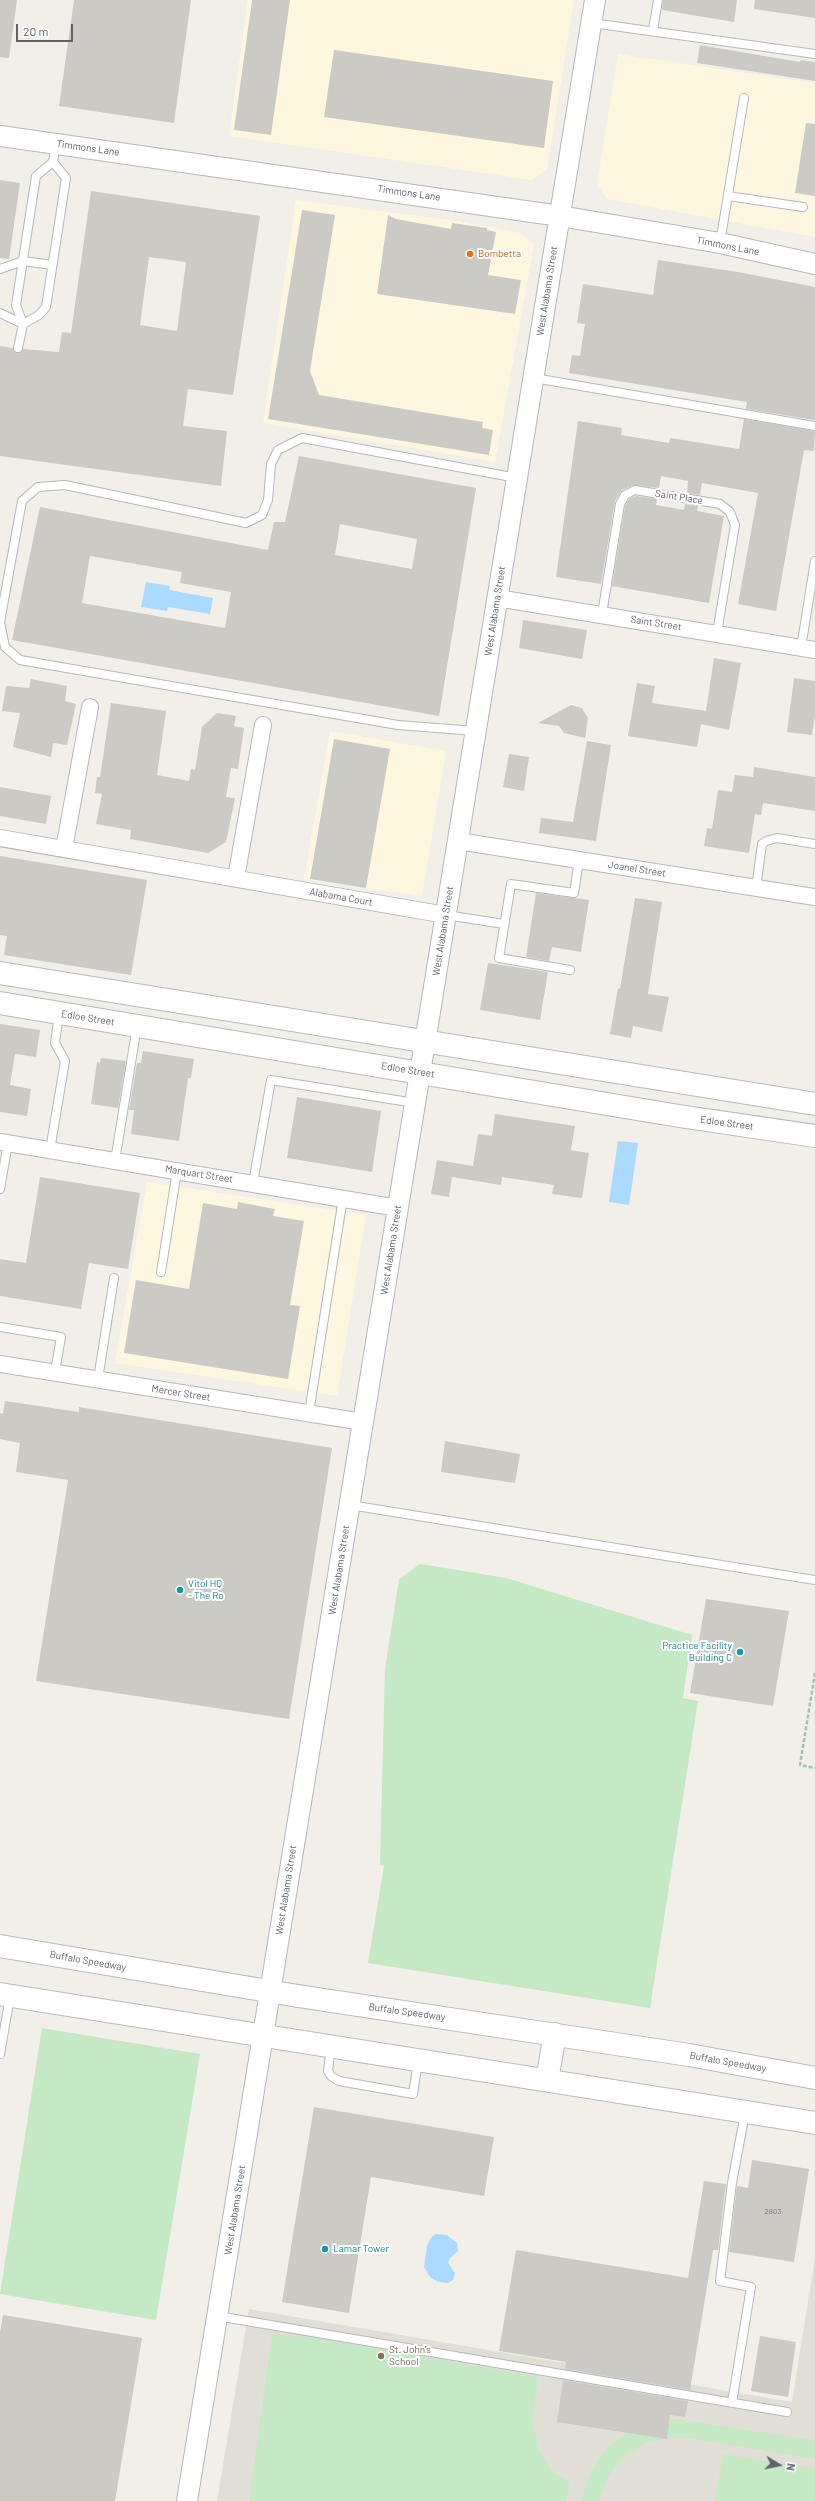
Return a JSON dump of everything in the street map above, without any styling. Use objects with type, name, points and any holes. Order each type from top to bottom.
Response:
[{"type":"main road","points":[[0,973],[815,1104]]},
{"type":"main road","points":[[137,1026],[142,996]]},
{"type":"main road","name":"Edloe Street","points":[[0,1003],[679,1116],[815,1136]]},
{"type":"main road","points":[[679,1116],[684,1083]]},
{"type":"main road","name":"Buffalo Speedway","points":[[0,1946],[270,1991],[555,2034],[815,2078]]},
{"type":"main road","points":[[5,1995],[331,2045],[815,2123]]},
{"type":"main road","points":[[548,2080],[555,2034]]},
{"type":"street","name":"West Alabama Street","points":[[188,2501],[595,0]]},
{"type":"street","name":"Timmons Lane","points":[[0,136],[55,153],[560,216],[720,243],[815,264]]},
{"type":"street","name":"Saint Street","points":[[498,598],[808,649]]},
{"type":"street","points":[[64,849],[90,707]]},
{"type":"street","points":[[236,878],[264,725]]},
{"type":"street","name":"Alabama Court","points":[[0,838],[446,915]]},
{"type":"street","name":"Joanel Street","points":[[458,841],[815,897]]},
{"type":"street","name":"Marquart Street","points":[[4,1143],[398,1208]]},
{"type":"street","name":"Mercer Street","points":[[0,1364],[363,1422]]},
{"type":"lane","points":[[653,30],[658,0]]},
{"type":"lane","points":[[591,23],[653,30],[815,54]]},
{"type":"lane","points":[[720,243],[744,98]]},
{"type":"lane","points":[[18,348],[23,324],[16,305],[36,176],[55,153],[66,178],[46,307],[39,315],[23,324]]},
{"type":"lane","points":[[728,196],[803,207]]},
{"type":"lane","points":[[0,269],[23,261],[52,265]]},
{"type":"lane","points":[[0,313],[23,324]]},
{"type":"lane","points":[[533,378],[815,426]]},
{"type":"lane","points":[[476,731],[398,725],[20,660],[5,648],[0,622],[22,501],[38,487],[65,485],[246,523],[262,515],[266,505],[271,480],[271,464],[278,450],[302,438],[517,478]]},
{"type":"lane","name":"Saint Place","points":[[602,614],[620,504],[625,494],[635,490],[720,504],[730,512],[735,525],[717,633]]},
{"type":"lane","points":[[808,649],[815,561]]},
{"type":"lane","points":[[756,888],[762,844],[766,840],[777,838],[815,844]]},
{"type":"lane","points":[[570,970],[499,958],[511,884],[574,893],[579,860]]},
{"type":"lane","points":[[446,915],[504,924]]},
{"type":"lane","points":[[50,1150],[65,1061],[54,1043],[59,1013]]},
{"type":"lane","points":[[115,1161],[137,1026]]},
{"type":"lane","points":[[253,1183],[271,1080],[415,1103]]},
{"type":"lane","points":[[0,1189],[4,1143]]},
{"type":"lane","points":[[161,1272],[178,1171]]},
{"type":"lane","points":[[309,1413],[343,1198]]},
{"type":"lane","points":[[98,1379],[114,1278]]},
{"type":"lane","points":[[0,1327],[61,1337],[55,1372]]},
{"type":"lane","points":[[349,1505],[815,1580]]},
{"type":"lane","points":[[0,2054],[5,1995]]},
{"type":"lane","points":[[331,2045],[328,2071],[339,2081],[413,2094],[419,2060]]},
{"type":"lane","points":[[732,2403],[751,2287],[720,2282],[732,2183],[746,2112]]},
{"type":"lane","points":[[218,2316],[787,2412]]},
{"type":"path","points":[[815,1673],[800,1766],[815,1768]]},
{"type":"shaded area","points":[[248,0],[574,0],[547,169],[532,180],[229,136]]},
{"type":"shaded area","points":[[618,54],[815,83],[815,237],[607,199],[597,184]]},
{"type":"shaded area","points":[[296,200],[450,220],[520,233],[534,245],[495,462],[263,423]]},
{"type":"shaded area","points":[[330,731],[446,751],[422,896],[304,879]]},
{"type":"shaded area","points":[[147,1182],[366,1215],[337,1396],[115,1363]]},
{"type":"shaded area","name":"St. John's School","points":[[815,2257],[815,2501],[217,2501],[249,2309],[792,2402]]},
{"type":"green space","points":[[420,1564],[506,1578],[692,1635],[683,1698],[698,1701],[650,2008],[368,1963],[384,1866],[380,1865],[385,1669],[399,1579]]},
{"type":"green space","points":[[42,2028],[200,2054],[156,2320],[0,2294]]},
{"type":"green space","points":[[272,2334],[317,2338],[538,2377],[532,2420],[539,2450],[551,2470],[570,2482],[566,2501],[249,2501]]},
{"type":"green space","points":[[677,2419],[815,2441],[815,2459],[689,2438],[664,2438],[641,2445],[621,2460],[606,2480],[599,2501],[581,2501],[590,2472],[608,2447],[633,2429],[661,2420]]},
{"type":"green space","points":[[723,2454],[815,2469],[815,2501],[715,2501]]},
{"type":"water","points":[[146,582],[170,586],[169,590],[213,598],[210,614],[168,607],[167,611],[141,607]]},
{"type":"water","points":[[618,1141],[638,1143],[629,1205],[609,1202]]},
{"type":"water","points":[[436,2234],[447,2235],[457,2243],[458,2251],[450,2258],[448,2263],[455,2273],[453,2280],[448,2283],[438,2282],[430,2277],[424,2267],[427,2246],[430,2239]]},
{"type":"building","points":[[0,0],[17,0],[9,58],[0,57]]},
{"type":"building","points":[[74,0],[191,0],[174,123],[59,106]]},
{"type":"building","points":[[252,0],[290,0],[271,135],[234,130]]},
{"type":"building","points":[[663,0],[737,0],[734,22],[662,10]]},
{"type":"building","points":[[755,0],[815,0],[815,18],[754,9]]},
{"type":"building","points":[[700,45],[800,62],[801,60],[815,62],[815,81],[697,63]]},
{"type":"building","points":[[334,50],[553,81],[544,148],[324,117]]},
{"type":"building","points":[[806,123],[815,124],[815,196],[795,193]]},
{"type":"building","points":[[0,180],[20,183],[9,259],[0,258]]},
{"type":"building","points":[[91,191],[260,216],[233,395],[188,389],[183,426],[227,431],[221,486],[0,456],[0,346],[13,348],[17,353],[23,349],[59,352],[62,332],[71,333]],"holes":[[[149,257],[186,262],[177,331],[140,325]]]},
{"type":"building","points":[[302,210],[335,215],[310,371],[319,395],[483,422],[482,428],[493,430],[489,455],[268,419]]},
{"type":"building","points":[[388,215],[396,219],[451,229],[452,223],[487,228],[487,230],[496,232],[488,275],[521,280],[515,314],[377,294]]},
{"type":"building","points":[[658,260],[738,272],[815,287],[815,420],[746,409],[747,402],[569,373],[572,355],[580,356],[585,324],[577,323],[583,284],[653,295]]},
{"type":"building","points":[[744,419],[815,431],[814,451],[804,450],[776,611],[738,604],[758,493],[702,483],[700,495],[687,493],[688,481],[661,476],[659,488],[633,485],[622,490],[615,501],[601,584],[556,577],[578,421],[622,428],[621,435],[669,443],[670,438],[739,449]]},
{"type":"building","points":[[299,456],[476,488],[439,716],[12,640],[40,507],[268,550],[274,522],[285,522]],"holes":[[[340,524],[417,539],[412,569],[335,555]],[[90,556],[182,572],[180,583],[231,592],[225,628],[82,603]]]},
{"type":"building","points":[[636,496],[657,499],[656,505],[684,510],[685,504],[698,506],[697,511],[724,516],[709,603],[612,586],[625,506],[629,499]]},
{"type":"building","points":[[523,620],[587,630],[582,659],[519,648]]},
{"type":"building","points":[[714,658],[741,663],[729,730],[701,724],[697,747],[628,736],[637,683],[655,686],[652,703],[706,711]]},
{"type":"building","points":[[794,678],[815,681],[815,714],[812,735],[787,732]]},
{"type":"building","points":[[31,679],[67,686],[65,701],[76,704],[67,745],[53,743],[51,757],[13,747],[20,713],[2,711],[6,686],[29,688]]},
{"type":"building","points":[[111,703],[166,711],[157,775],[189,781],[191,769],[195,770],[202,727],[217,713],[236,716],[234,726],[244,728],[238,769],[231,768],[226,797],[235,798],[226,842],[208,853],[130,839],[131,830],[96,824],[102,794],[95,793],[97,777],[100,777]]},
{"type":"building","points":[[571,705],[582,708],[588,718],[585,738],[564,733],[559,726],[538,723]]},
{"type":"building","points":[[334,739],[390,749],[366,888],[310,879]]},
{"type":"building","points":[[587,741],[611,745],[596,841],[539,833],[541,818],[573,822]]},
{"type":"building","points":[[509,754],[529,757],[524,791],[503,787]]},
{"type":"building","points":[[754,767],[815,777],[815,811],[763,803],[761,815],[755,814],[749,853],[704,846],[707,828],[712,829],[718,790],[732,792],[735,775],[753,777]]},
{"type":"building","points":[[0,787],[51,796],[46,824],[0,816]]},
{"type":"building","points":[[0,856],[147,880],[131,975],[4,955],[7,936],[0,935]]},
{"type":"building","points":[[536,893],[589,900],[581,952],[552,947],[549,961],[526,957]]},
{"type":"building","points":[[635,898],[662,902],[648,994],[669,997],[662,1032],[633,1026],[631,1038],[610,1034],[618,988],[620,989]]},
{"type":"building","points":[[488,963],[548,972],[540,1020],[480,1010]]},
{"type":"building","points":[[0,1024],[40,1030],[36,1057],[15,1054],[10,1085],[31,1089],[27,1116],[0,1112]]},
{"type":"building","points":[[143,1051],[194,1059],[191,1078],[188,1078],[179,1141],[131,1134],[134,1110],[129,1110],[137,1063],[141,1063]]},
{"type":"building","points":[[101,1058],[126,1061],[118,1108],[91,1104],[97,1062],[100,1063]]},
{"type":"building","points":[[297,1097],[381,1111],[372,1172],[287,1158]]},
{"type":"building","points":[[495,1114],[575,1126],[571,1150],[589,1153],[582,1198],[552,1194],[554,1185],[502,1177],[501,1185],[452,1177],[449,1197],[431,1194],[437,1160],[473,1166],[478,1134],[492,1136]]},
{"type":"building","points":[[40,1177],[140,1193],[128,1269],[89,1263],[81,1309],[0,1296],[0,1259],[26,1263]]},
{"type":"building","points":[[238,1202],[275,1209],[273,1216],[304,1221],[290,1305],[300,1306],[288,1379],[124,1353],[136,1280],[189,1289],[203,1203],[237,1209]]},
{"type":"building","name":"Vitol HQ - The Ro","points":[[5,1401],[79,1412],[79,1407],[332,1448],[289,1719],[36,1681],[68,1480],[16,1472],[20,1443],[0,1439],[0,1413],[3,1414]]},
{"type":"building","points":[[445,1441],[520,1454],[515,1483],[441,1472]]},
{"type":"building","name":"Practice Facility Building C","points":[[706,1599],[789,1611],[773,1706],[690,1693]]},
{"type":"building","name":"Lamar Tower","points":[[314,2107],[494,2137],[484,2196],[371,2177],[349,2313],[282,2302]]},
{"type":"building","points":[[752,2160],[809,2169],[794,2262],[729,2252],[737,2186],[748,2188]]},
{"type":"building","points":[[704,2181],[726,2184],[718,2250],[713,2250],[690,2390],[565,2369],[566,2362],[499,2351],[516,2250],[688,2278]]},
{"type":"building","points":[[3,2315],[142,2338],[115,2501],[0,2501],[0,2332]]},
{"type":"building","points":[[760,2336],[796,2342],[788,2397],[751,2391]]},
{"type":"building","points":[[563,2380],[688,2401],[685,2417],[670,2415],[667,2439],[557,2422]]},
{"type":"place","name":"Bombetta","points":[[470,254]]},
{"type":"place","name":"Vitol HQ - The Ro","points":[[180,1590]]},
{"type":"place","name":"Practice Facility Building C","points":[[740,1652]]},
{"type":"place","name":"Lamar Tower","points":[[325,2249]]},
{"type":"place","name":"St. John's School","points":[[381,2356]]}]
